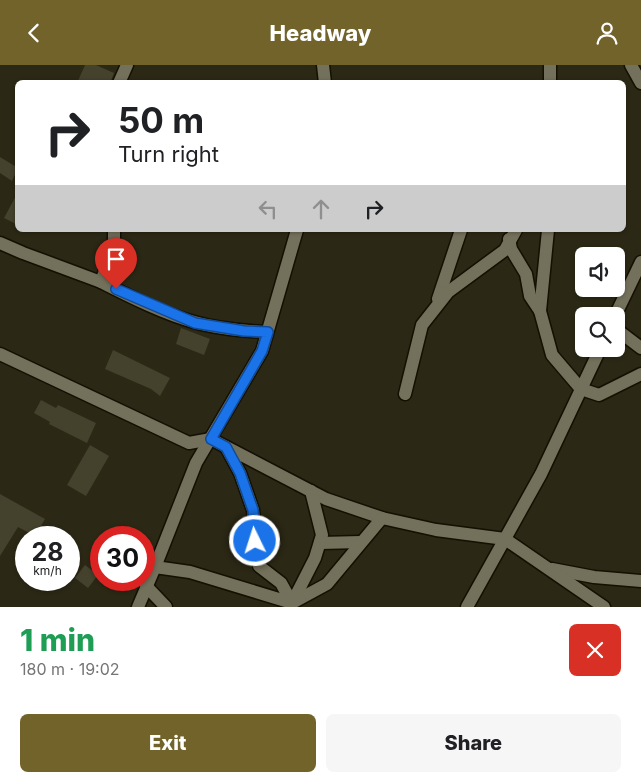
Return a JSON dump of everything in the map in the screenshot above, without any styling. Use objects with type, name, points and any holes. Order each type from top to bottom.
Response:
[{"type":"street","points":[[120,80],[127,65]]},
{"type":"street","points":[[323,65],[326,80]]},
{"type":"street","points":[[550,65],[550,80]]},
{"type":"street","points":[[631,65],[641,83]]},
{"type":"street","points":[[101,283],[114,245],[114,232]]},
{"type":"street","points":[[291,605],[190,572],[155,567],[196,463],[262,351],[296,232]]},
{"type":"street","points":[[434,310],[453,259],[460,232]]},
{"type":"street","points":[[548,232],[542,273],[540,311],[552,355],[581,389],[599,395],[641,374]]},
{"type":"street","points":[[405,394],[422,325],[448,291],[505,250],[508,236]]},
{"type":"street","points":[[508,236],[526,274],[530,296],[540,311]]},
{"type":"street","points":[[0,243],[195,323],[244,331],[268,332]]},
{"type":"street","points":[[619,307],[641,262]]},
{"type":"street","points":[[625,336],[641,348]]},
{"type":"street","points":[[0,354],[189,443],[211,439],[326,499],[382,518],[436,530],[505,539],[604,607]]},
{"type":"street","points":[[467,607],[541,474],[596,357]]},
{"type":"street","points":[[226,447],[240,473],[253,510],[259,566],[281,583],[291,605]]},
{"type":"street","points":[[291,605],[315,558],[322,535],[311,491]]},
{"type":"street","points":[[274,607],[291,605],[327,584],[382,518]]},
{"type":"street","points":[[320,543],[361,542]]},
{"type":"street","points":[[546,567],[594,577],[641,581]]},
{"type":"street","points":[[138,607],[144,591]]},
{"type":"street","points":[[151,591],[166,607]]},
{"type":"building","points":[[85,65],[96,65],[114,73],[111,80],[78,80]]},
{"type":"building","points":[[0,157],[15,166],[15,174],[12,181],[0,173]]},
{"type":"building","points":[[15,198],[15,224],[4,218]]},
{"type":"building","points":[[181,328],[210,339],[204,355],[176,344]]},
{"type":"building","points":[[113,350],[170,378],[160,396],[151,389],[105,369]]},
{"type":"building","points":[[41,400],[56,408],[58,405],[96,423],[87,443],[49,424],[50,422],[34,413]]},
{"type":"building","points":[[90,445],[109,456],[86,496],[67,485]]},
{"type":"building","points":[[0,494],[45,519],[41,526],[15,526],[15,532],[0,556]]},
{"type":"building","points":[[85,565],[90,569],[90,585],[88,588],[80,582],[80,572]]},
{"type":"route","points":[[116,289],[158,309],[195,323],[244,331],[268,332],[262,351],[211,439],[226,447],[240,473],[253,510],[255,541]]}]
